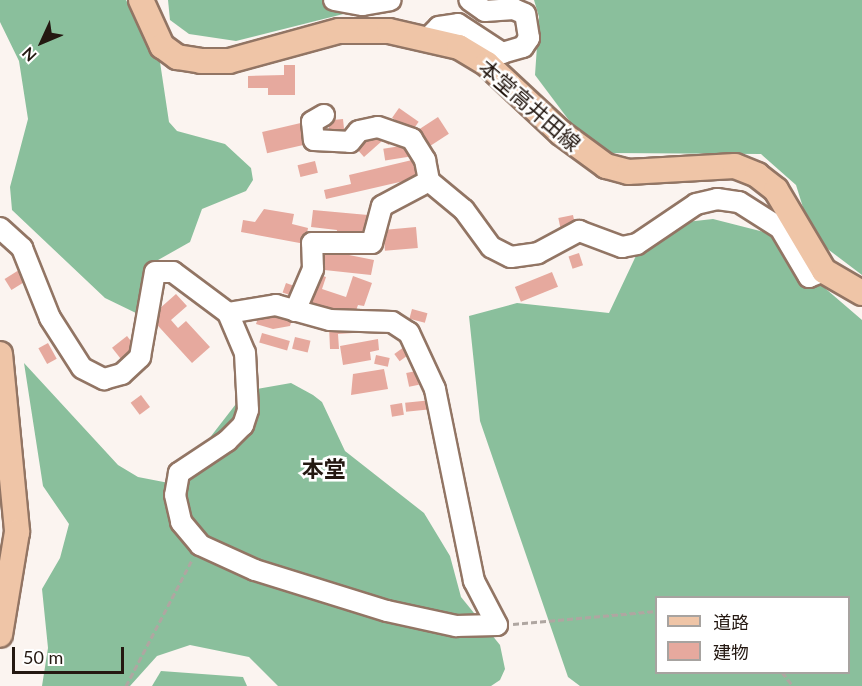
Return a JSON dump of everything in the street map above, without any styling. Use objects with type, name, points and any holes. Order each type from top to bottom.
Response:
[{"type":"main road","name":"本堂高井田線","points":[[141,0],[162,46],[177,57],[201,61],[229,61],[339,31],[429,37],[487,64],[568,140],[606,165],[628,172],[735,166],[757,175],[776,190],[824,271],[862,293]]},
{"type":"main road","points":[[0,354],[16,532],[0,635]]},
{"type":"street","points":[[334,0],[363,5],[391,0]]},
{"type":"street","points":[[429,37],[439,27],[458,24],[502,53],[523,47],[530,38],[525,14],[514,9],[485,11],[469,0]]},
{"type":"street","points":[[324,115],[312,123],[315,140],[344,143],[359,131],[395,129],[421,153],[429,181],[464,210],[491,247],[511,256],[538,252],[579,231],[622,247],[637,244],[696,204],[717,199],[739,202],[780,228],[809,277],[824,271]]},
{"type":"street","points":[[295,311],[313,269],[312,243],[372,243],[382,206],[429,181]]},
{"type":"street","points":[[0,228],[22,248],[50,318],[82,368],[104,378],[122,374],[140,357],[155,272],[173,272],[228,313],[245,353],[248,410],[243,425],[227,441],[179,473],[175,495],[182,522],[200,545],[255,570],[387,611],[456,626],[498,624],[474,580],[435,389],[408,333],[392,322],[330,320],[276,305],[228,313]]},
{"type":"path","points":[[126,686],[200,545]]},
{"type":"path","points":[[498,624],[655,611]]},
{"type":"path","points":[[784,674],[793,686]]},
{"type":"green space","points":[[0,0],[126,0],[160,62],[169,122],[177,131],[225,144],[251,168],[253,180],[246,191],[202,209],[190,242],[151,264],[138,314],[105,298],[12,210],[10,187],[28,119],[19,61],[0,22]]},
{"type":"green space","points":[[168,0],[399,0],[236,41],[189,34],[170,20]]},
{"type":"green space","points":[[534,0],[862,0],[862,275],[825,247],[806,217],[796,185],[761,154],[609,153],[571,123],[535,75],[539,17]]},
{"type":"green space","points":[[713,219],[784,237],[805,271],[862,320],[862,686],[580,686],[568,677],[480,421],[469,316],[517,303],[609,313],[650,226]]},
{"type":"green space","points":[[24,363],[118,465],[138,477],[174,484],[246,391],[291,383],[313,395],[322,402],[345,451],[424,513],[450,556],[461,597],[500,645],[505,669],[500,680],[491,686],[278,686],[249,657],[190,645],[157,656],[130,686],[42,686],[48,648],[42,589],[60,558],[69,524],[43,486]]},
{"type":"green space","points":[[161,671],[243,677],[247,686],[152,686]]},
{"type":"building","points":[[284,65],[295,65],[295,95],[268,95],[268,88],[248,88],[248,76],[284,75]]},
{"type":"building","points":[[399,108],[419,122],[412,132],[392,118]]},
{"type":"building","points":[[438,117],[449,134],[426,148],[415,132]]},
{"type":"building","points":[[343,119],[345,137],[330,138],[328,121]]},
{"type":"building","points":[[305,122],[310,143],[267,153],[262,132]]},
{"type":"building","points":[[377,129],[393,137],[389,145],[382,141],[364,157],[356,148]]},
{"type":"building","points":[[407,145],[409,157],[385,161],[383,149]]},
{"type":"building","points":[[412,160],[417,178],[326,199],[324,190],[351,184],[349,175]]},
{"type":"building","points":[[315,161],[318,173],[300,177],[298,165]]},
{"type":"building","points":[[264,209],[294,214],[292,224],[308,228],[305,244],[241,232],[243,220],[255,222]]},
{"type":"building","points":[[313,210],[368,215],[366,240],[336,238],[337,230],[311,227]]},
{"type":"building","points":[[573,215],[576,229],[561,232],[558,218]]},
{"type":"building","points":[[416,227],[418,248],[385,251],[383,230]]},
{"type":"building","points":[[319,249],[374,260],[371,275],[315,269]]},
{"type":"building","points":[[579,253],[583,265],[573,269],[569,256]]},
{"type":"building","points":[[19,270],[26,281],[11,290],[5,279]]},
{"type":"building","points":[[552,272],[558,287],[521,302],[515,287]]},
{"type":"building","points":[[317,274],[326,277],[322,289],[346,297],[353,276],[372,283],[364,306],[358,305],[354,316],[306,306]]},
{"type":"building","points":[[286,283],[297,287],[294,297],[283,292]]},
{"type":"building","points":[[176,294],[187,306],[171,320],[178,328],[186,321],[210,347],[192,363],[150,317]]},
{"type":"building","points":[[412,309],[427,313],[425,323],[409,319]]},
{"type":"building","points":[[260,312],[293,316],[290,326],[273,329],[256,324]]},
{"type":"building","points":[[352,325],[353,333],[338,334],[339,349],[330,349],[329,326]]},
{"type":"building","points":[[262,333],[290,341],[287,351],[259,343]]},
{"type":"building","points":[[127,336],[137,349],[122,360],[112,348]]},
{"type":"building","points":[[295,337],[311,341],[308,353],[292,349]]},
{"type":"building","points":[[378,339],[379,350],[370,352],[371,360],[343,365],[340,346]]},
{"type":"building","points":[[48,343],[57,359],[47,364],[38,348]]},
{"type":"building","points":[[404,347],[409,354],[400,361],[394,354]]},
{"type":"building","points":[[376,355],[390,358],[388,367],[374,364]]},
{"type":"building","points":[[384,369],[388,389],[351,395],[353,374]]},
{"type":"building","points":[[416,371],[419,385],[409,387],[406,373]]},
{"type":"building","points":[[141,395],[150,407],[140,415],[131,403]]},
{"type":"building","points":[[432,400],[433,409],[406,412],[405,403]]},
{"type":"building","points":[[402,403],[404,415],[392,417],[390,405]]},
{"type":"district","name":"本堂","points":[[324,469]]}]
